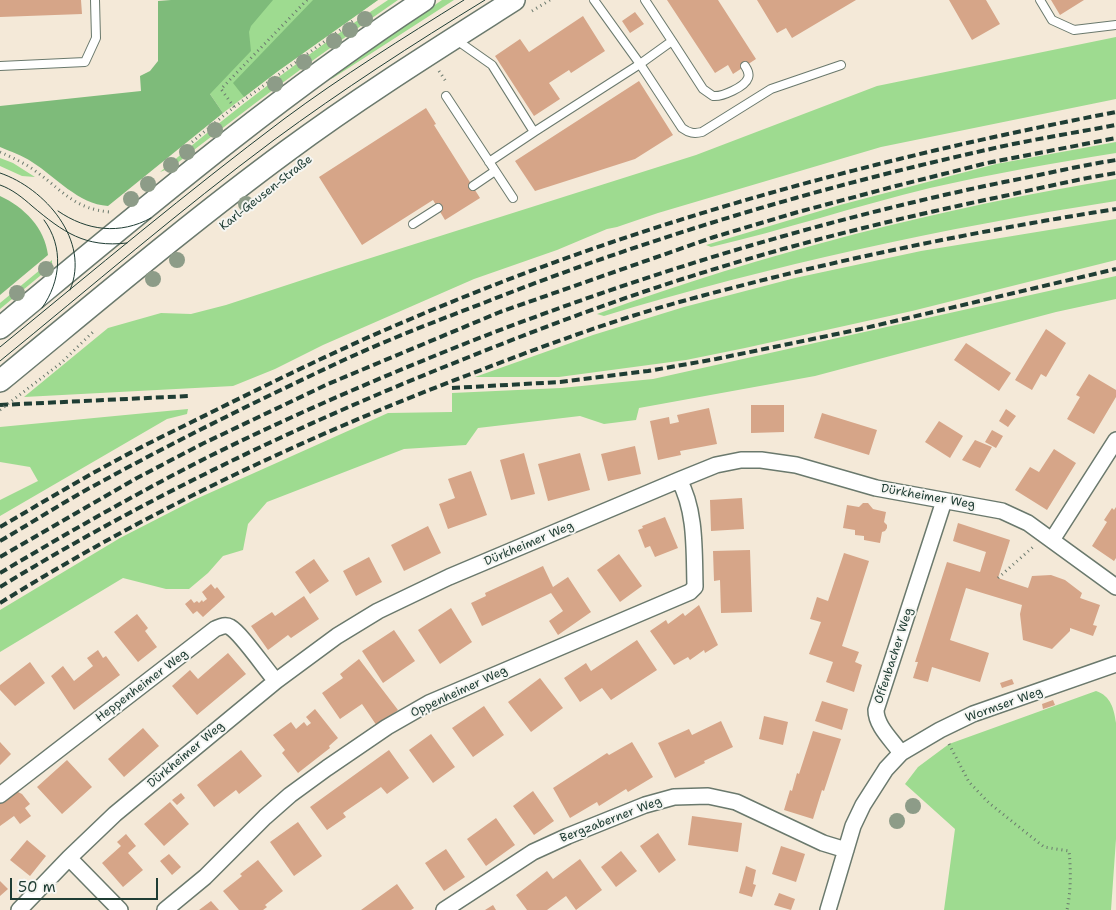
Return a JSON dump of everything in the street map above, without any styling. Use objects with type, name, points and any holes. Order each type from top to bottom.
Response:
[{"type":"main road","points":[[0,328],[248,125],[341,57],[424,0]]},
{"type":"main road","name":"Karl-Geusen-Straße","points":[[0,381],[209,211],[287,151],[377,88],[466,47],[520,8]]},
{"type":"street","points":[[1052,540],[1116,440]]},
{"type":"street","name":"Dürkheimer Weg","points":[[19,910],[115,814],[276,681],[336,636],[378,612],[449,577],[716,465],[741,460],[761,460],[796,465],[876,488],[944,501],[974,504],[1002,511],[1028,523],[1116,587]]},
{"type":"street","name":"Oppenheimer Weg","points":[[165,910],[205,876],[290,795],[388,727],[429,703],[690,592],[696,585],[692,525],[684,489],[679,480]]},
{"type":"street","name":"Offenbacher Weg","points":[[901,753],[879,723],[876,710],[944,501]]},
{"type":"street","name":"Heppenheimer Weg","points":[[0,795],[215,629],[224,626],[230,627],[276,681]]},
{"type":"street","name":"Wormser Weg","points":[[901,753],[940,730],[973,714],[1114,669]]},
{"type":"street","points":[[828,910],[854,826],[870,793],[886,769],[901,753]]},
{"type":"street","name":"Bergzaberner Weg","points":[[444,910],[533,852],[645,805],[674,796],[708,796],[736,802],[823,843],[846,850]]},
{"type":"street","points":[[69,858],[120,910]]},
{"type":"lane","points":[[0,66],[85,62],[96,38],[95,0]]},
{"type":"lane","points":[[594,0],[640,64],[682,128],[696,134],[771,89],[840,64]]},
{"type":"lane","points":[[645,0],[703,88],[713,96],[724,95],[745,82],[749,73],[745,66]]},
{"type":"lane","points":[[1040,0],[1052,20],[1074,30],[1116,25]]},
{"type":"lane","points":[[489,162],[672,42]]},
{"type":"lane","points":[[466,47],[492,65],[534,132]]},
{"type":"lane","points":[[446,96],[513,198]]},
{"type":"lane","points":[[473,186],[495,171]]},
{"type":"lane","points":[[413,224],[438,208]]},
{"type":"path","points":[[236,109],[221,89],[307,0]]},
{"type":"path","points":[[520,8],[550,0]]},
{"type":"path","points":[[431,76],[466,47]]},
{"type":"path","points":[[0,152],[37,172],[80,205],[91,209],[113,212]]},
{"type":"path","points":[[0,410],[61,363],[96,330]]},
{"type":"path","points":[[998,578],[1037,544],[1052,540]]},
{"type":"path","points":[[940,730],[969,782],[989,804],[1044,847],[1068,851],[1070,863],[1067,910]]},
{"type":"green space","points":[[210,0],[378,0],[278,71],[223,113],[210,94]]},
{"type":"green space","points":[[273,0],[251,26],[249,32],[251,51],[210,94],[223,113],[108,206],[97,204],[77,195],[41,168],[20,155],[0,147],[0,106],[141,91],[140,76],[150,71],[158,61],[158,1]]},
{"type":"green space","points":[[313,0],[378,0],[244,97],[233,83]]},
{"type":"green space","points":[[388,0],[398,0],[283,82],[171,168],[160,172],[272,82]]},
{"type":"green space","points":[[442,0],[454,0],[333,78],[322,82]]},
{"type":"green space","points":[[1116,37],[1116,99],[881,147],[607,229],[557,250],[474,279],[323,345],[275,369],[233,386],[24,397],[108,328],[161,313],[191,314],[226,305],[696,155],[877,86]]},
{"type":"green space","points":[[1116,142],[1116,153],[930,188],[711,247],[706,245],[840,205],[996,164]]},
{"type":"green space","points":[[0,158],[13,163],[35,177],[22,176],[0,166]]},
{"type":"green space","points":[[1116,179],[1116,201],[922,236],[794,264],[604,316],[597,314],[724,271],[919,218]]},
{"type":"green space","points":[[0,196],[25,212],[38,227],[43,236],[48,255],[0,295]]},
{"type":"green space","points":[[1116,219],[1116,260],[912,311],[686,360],[559,377],[475,377],[593,335],[684,307],[795,278],[921,251]]},
{"type":"green space","points":[[52,260],[52,266],[0,309],[0,303]]},
{"type":"green space","points":[[1116,276],[1116,299],[1056,312],[815,376],[639,408],[636,420],[604,424],[580,416],[478,428],[466,445],[404,449],[267,502],[248,524],[243,550],[223,556],[208,573],[189,589],[166,589],[123,578],[0,652],[0,610],[120,538],[196,499],[388,413],[452,412],[452,393],[561,388],[653,379]]},
{"type":"green space","points":[[188,409],[187,414],[167,419],[0,516],[0,500],[38,481],[30,467],[0,462],[0,427]]},
{"type":"green space","points":[[1096,691],[1105,696],[1113,708],[1116,723],[1116,839],[1111,910],[944,910],[955,829],[905,784],[918,767],[949,744]]},
{"type":"building","points":[[0,0],[81,0],[82,14],[0,17]]},
{"type":"building","points":[[667,0],[718,0],[756,59],[733,74],[728,65],[715,73]]},
{"type":"building","points":[[757,0],[856,0],[792,38],[786,28],[777,33]]},
{"type":"building","points":[[949,0],[986,0],[1000,24],[972,40]]},
{"type":"building","points":[[1051,0],[1084,0],[1060,15]]},
{"type":"building","points":[[635,12],[644,24],[630,33],[622,21]]},
{"type":"building","points":[[583,16],[605,51],[571,73],[569,70],[549,83],[560,99],[534,116],[495,56],[520,39],[529,52]]},
{"type":"building","points":[[639,81],[673,135],[635,159],[535,191],[515,161]]},
{"type":"building","points":[[426,108],[436,124],[434,125],[480,198],[445,220],[433,200],[362,245],[319,177]]},
{"type":"building","points":[[1046,329],[1066,343],[1046,377],[1041,374],[1032,390],[1015,380]]},
{"type":"building","points":[[966,343],[1011,373],[999,391],[954,360]]},
{"type":"building","points":[[1089,374],[1116,390],[1116,397],[1094,434],[1067,419],[1080,397],[1076,395]]},
{"type":"building","points":[[751,405],[784,405],[784,432],[751,433]]},
{"type":"building","points":[[709,408],[717,444],[680,451],[681,455],[658,460],[650,421],[669,417],[670,424],[679,422],[677,415]]},
{"type":"building","points":[[1006,409],[1016,416],[1008,427],[999,421]]},
{"type":"building","points":[[822,413],[877,430],[869,455],[814,438]]},
{"type":"building","points":[[939,421],[963,436],[950,458],[925,442]]},
{"type":"building","points":[[992,430],[1003,436],[996,448],[985,442]]},
{"type":"building","points":[[975,440],[992,447],[980,468],[962,460]]},
{"type":"building","points":[[635,446],[641,474],[608,481],[601,454]]},
{"type":"building","points":[[1054,449],[1076,463],[1047,510],[1015,490],[1030,467],[1039,472]]},
{"type":"building","points":[[524,453],[535,494],[511,500],[500,460]]},
{"type":"building","points":[[580,453],[590,490],[548,501],[538,464]]},
{"type":"building","points":[[471,471],[487,515],[448,529],[439,504],[455,498],[448,479]]},
{"type":"building","points":[[742,498],[744,529],[711,531],[710,500]]},
{"type":"building","points":[[863,503],[868,503],[873,509],[886,512],[884,522],[887,528],[882,532],[880,543],[864,540],[864,536],[855,535],[855,530],[843,528],[847,505],[859,507]]},
{"type":"building","points":[[1116,507],[1116,558],[1114,561],[1092,546],[1107,522],[1104,520],[1112,508],[1114,510]]},
{"type":"building","points":[[665,517],[678,548],[655,557],[650,546],[645,548],[638,530],[643,528],[642,526]]},
{"type":"building","points":[[958,523],[1010,540],[998,578],[1028,588],[1032,576],[1051,575],[1065,580],[1082,593],[1080,598],[1100,605],[1093,625],[1097,626],[1093,636],[1070,628],[1070,631],[1052,649],[1023,640],[1020,614],[1022,605],[966,588],[950,640],[989,653],[980,682],[932,667],[928,682],[913,678],[918,662],[915,662],[947,562],[980,572],[986,552],[953,541]]},
{"type":"building","points":[[428,526],[441,553],[404,571],[391,545]]},
{"type":"building","points":[[750,550],[752,612],[721,613],[720,580],[714,581],[713,551]]},
{"type":"building","points":[[844,553],[869,561],[842,646],[859,652],[855,662],[862,665],[854,692],[826,682],[833,662],[809,654],[821,622],[810,619],[817,597],[828,601]]},
{"type":"building","points":[[619,554],[642,586],[620,602],[597,570]]},
{"type":"building","points":[[369,557],[382,582],[356,596],[343,571]]},
{"type":"building","points":[[314,559],[329,581],[310,594],[295,572]]},
{"type":"building","points":[[543,566],[553,587],[568,577],[591,612],[558,635],[549,621],[563,611],[551,593],[482,626],[471,603],[486,596],[485,593]]},
{"type":"building","points":[[211,584],[215,589],[217,587],[225,597],[203,617],[197,611],[193,614],[185,604],[191,599],[194,603],[197,601],[199,603],[207,599],[202,592]]},
{"type":"building","points":[[304,596],[319,619],[291,638],[288,635],[268,650],[251,626],[272,612],[275,616]]},
{"type":"building","points":[[699,605],[718,645],[705,653],[704,650],[690,660],[688,657],[674,665],[650,631],[666,620],[668,624],[683,613],[685,616]]},
{"type":"building","points":[[451,608],[472,642],[440,664],[418,630]]},
{"type":"building","points":[[137,614],[148,628],[145,631],[157,647],[138,662],[114,632]]},
{"type":"building","points":[[394,630],[415,661],[383,683],[362,651]]},
{"type":"building","points":[[637,640],[657,670],[611,700],[602,688],[580,702],[564,678],[586,663],[591,671]]},
{"type":"building","points":[[98,650],[103,658],[106,656],[120,675],[74,710],[51,676],[63,666],[74,681],[93,666],[87,658]]},
{"type":"building","points":[[228,653],[246,674],[197,715],[172,686],[190,670],[198,679]]},
{"type":"building","points":[[359,659],[398,710],[377,726],[362,704],[340,719],[322,693],[343,678],[340,674]]},
{"type":"building","points":[[30,662],[45,683],[15,706],[0,690],[0,685]]},
{"type":"building","points":[[540,678],[563,708],[531,732],[508,702]]},
{"type":"building","points":[[1012,679],[1014,684],[1002,688],[1000,683]]},
{"type":"building","points":[[1053,700],[1055,705],[1043,709],[1042,704]]},
{"type":"building","points":[[822,701],[848,709],[842,730],[815,721]]},
{"type":"building","points":[[484,706],[504,735],[473,757],[452,728]]},
{"type":"building","points":[[315,709],[338,738],[329,746],[330,748],[298,773],[282,753],[285,750],[273,735],[291,722],[296,729],[304,722],[307,726],[311,723],[306,717]]},
{"type":"building","points":[[764,716],[788,722],[783,745],[759,739]]},
{"type":"building","points":[[721,721],[733,747],[675,778],[658,743],[689,729],[692,735]]},
{"type":"building","points":[[143,728],[159,746],[124,777],[108,759]]},
{"type":"building","points":[[813,731],[841,739],[813,819],[784,810],[797,773],[799,774]]},
{"type":"building","points":[[431,734],[455,767],[433,783],[409,750]]},
{"type":"building","points":[[0,742],[11,754],[0,765]]},
{"type":"building","points":[[632,742],[653,777],[628,792],[626,789],[599,806],[597,802],[570,818],[553,788],[607,753],[609,755]]},
{"type":"building","points":[[241,750],[262,776],[239,794],[236,790],[214,807],[197,785]]},
{"type":"building","points":[[389,750],[409,778],[387,794],[381,787],[343,813],[346,817],[327,830],[310,807]]},
{"type":"building","points":[[67,760],[92,787],[62,814],[37,787]]},
{"type":"building","points":[[16,791],[22,794],[30,804],[25,808],[31,816],[20,824],[14,816],[0,826],[0,804]]},
{"type":"building","points":[[533,791],[554,821],[534,835],[513,806]]},
{"type":"building","points":[[181,793],[185,798],[177,805],[172,800]]},
{"type":"building","points":[[170,802],[189,824],[164,846],[144,824]]},
{"type":"building","points":[[692,816],[742,823],[738,852],[688,845]]},
{"type":"building","points":[[496,818],[515,845],[486,866],[467,839]]},
{"type":"building","points":[[298,822],[322,856],[294,876],[270,842]]},
{"type":"building","points":[[658,833],[676,860],[659,873],[640,846]]},
{"type":"building","points":[[126,834],[136,846],[128,853],[143,870],[123,887],[102,863],[121,846],[117,842]]},
{"type":"building","points":[[27,840],[46,856],[30,876],[10,860]]},
{"type":"building","points":[[781,846],[805,854],[796,882],[772,874]]},
{"type":"building","points":[[446,849],[465,877],[444,891],[425,863]]},
{"type":"building","points":[[621,851],[637,871],[616,887],[601,867]]},
{"type":"building","points":[[169,854],[181,867],[172,875],[160,861]]},
{"type":"building","points":[[580,859],[602,890],[576,910],[566,896],[547,910],[527,910],[516,895],[547,871],[553,879]]},
{"type":"building","points":[[258,860],[283,891],[265,905],[267,907],[263,910],[239,910],[223,891]]},
{"type":"building","points":[[746,866],[756,870],[753,884],[756,885],[752,897],[739,893]]},
{"type":"building","points":[[0,881],[8,889],[0,896]]},
{"type":"building","points":[[397,884],[414,908],[411,910],[361,910]]},
{"type":"building","points":[[779,893],[795,899],[791,910],[774,905]]},
{"type":"building","points":[[211,901],[219,910],[199,910]]},
{"type":"building","points":[[493,905],[496,910],[485,910]]},
{"type":"tram line","points":[[0,347],[176,203],[284,119],[350,72],[464,0]]},
{"type":"tram line","points":[[0,361],[170,221],[274,140],[378,68],[485,0]]},
{"type":"tram line","points":[[0,173],[17,180],[33,191],[60,219],[69,235],[74,253],[75,272],[70,290]]},
{"type":"tram line","points":[[0,185],[17,194],[54,223],[75,236],[99,243],[127,243]]},
{"type":"tram line","points":[[58,211],[80,223],[116,229],[151,218]]},
{"type":"tram line","points":[[42,308],[53,287],[58,264],[55,241],[44,220]]},
{"type":"railway","points":[[0,527],[128,454],[269,384],[389,328],[498,283],[584,252],[759,196],[937,150],[1116,112]]},
{"type":"railway","points":[[0,541],[129,467],[346,359],[433,322],[547,279],[671,236],[796,198],[1002,146],[1116,125]]},
{"type":"railway","points":[[0,557],[137,478],[202,444],[328,384],[500,312],[714,237],[798,212],[987,163],[1116,138]]},
{"type":"railway","points":[[0,573],[78,527],[242,440],[371,382],[534,317],[666,272],[800,231],[936,197],[1116,160]]},
{"type":"railway","points":[[0,587],[171,491],[289,434],[408,382],[559,322],[737,262],[825,238],[959,206],[1116,173]]},
{"type":"railway","points":[[0,603],[113,537],[287,450],[407,399],[574,335],[683,301],[790,273],[952,238],[1116,209]]},
{"type":"railway","points":[[452,388],[560,382],[648,371],[716,359],[861,329],[1116,269]]},
{"type":"railway","points":[[0,405],[189,396]]}]
